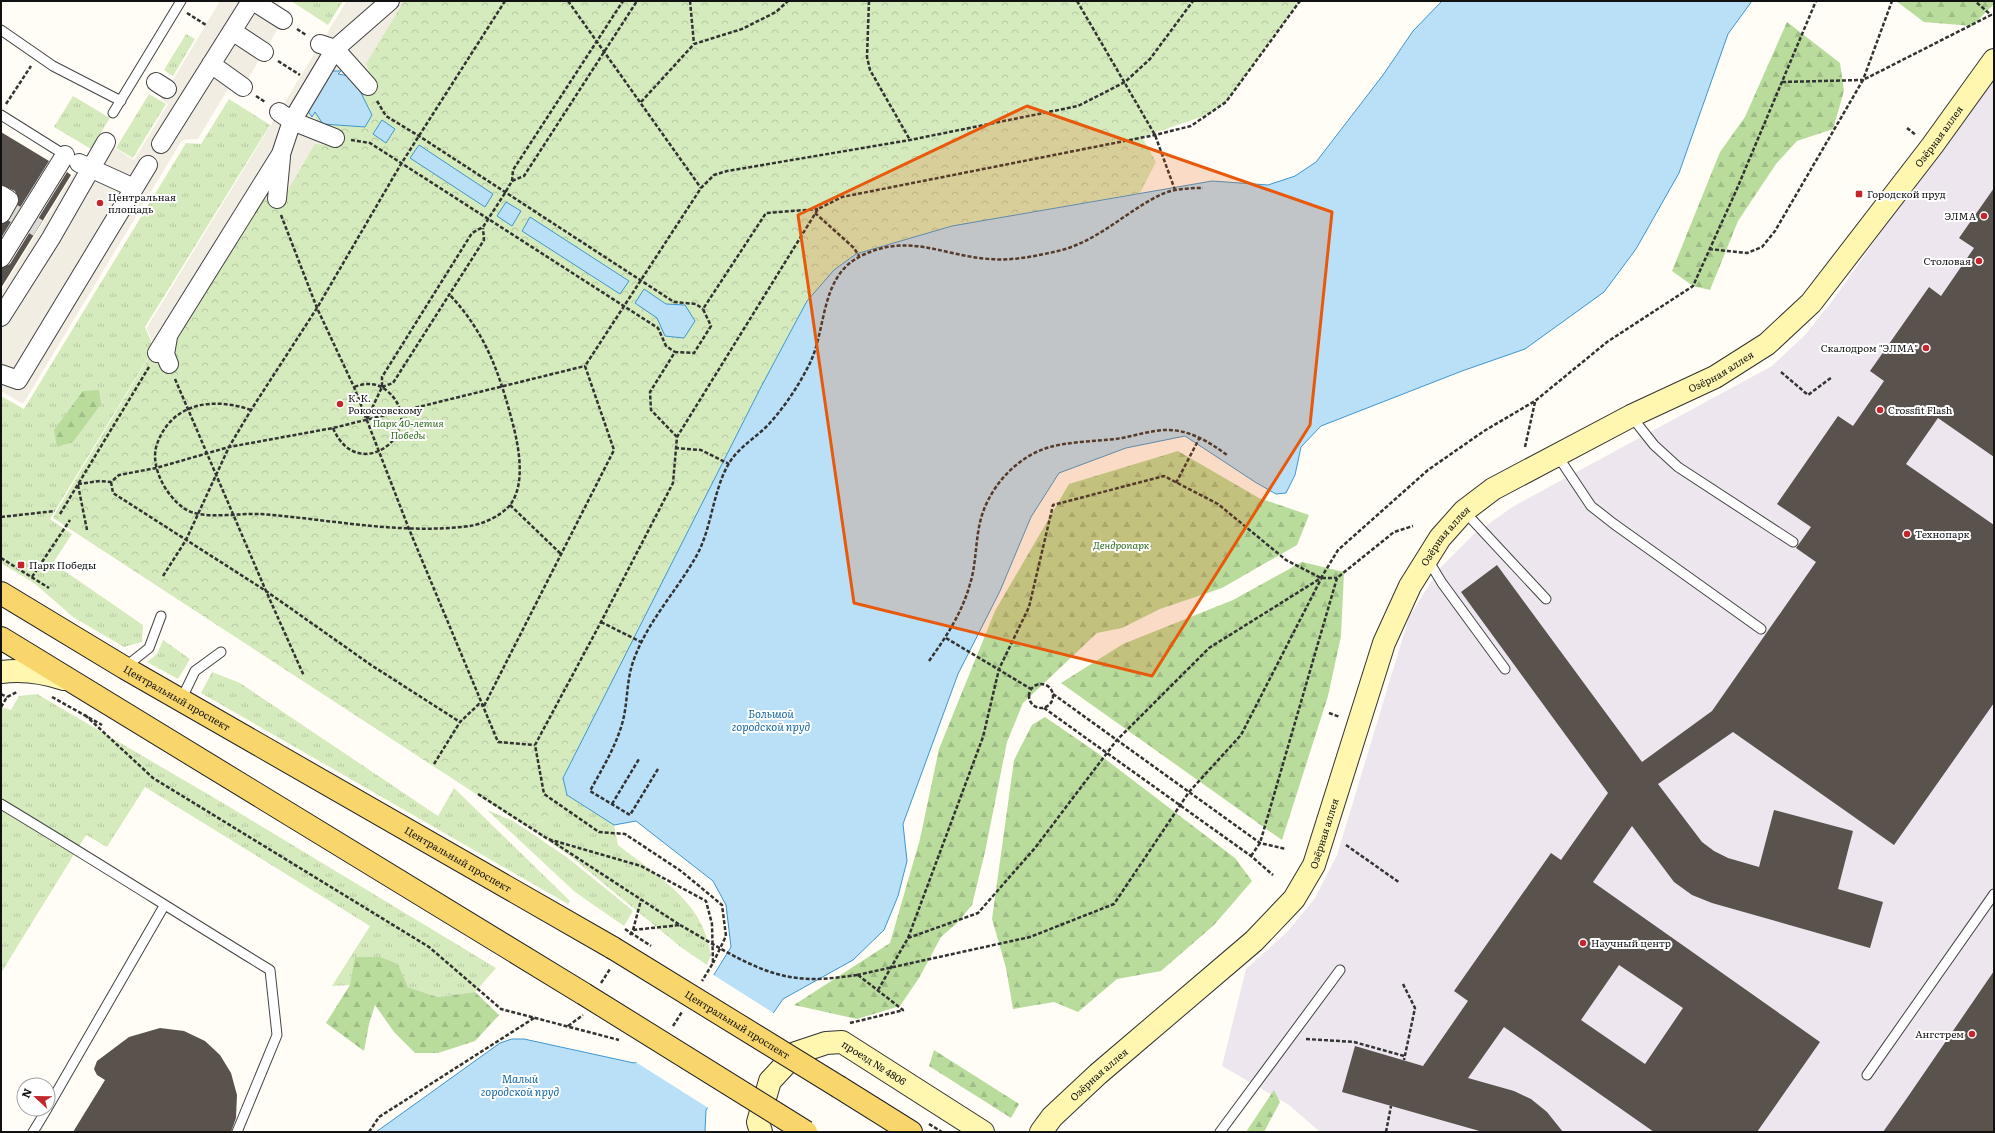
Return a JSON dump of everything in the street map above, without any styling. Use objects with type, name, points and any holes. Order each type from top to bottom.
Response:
[{"type":"main road","name":"Центральный проспект","points":[[1,593],[125,668],[613,948],[911,1132]]},
{"type":"main road","points":[[1,638],[584,994],[806,1132]]},
{"type":"street","points":[[161,144],[252,1],[283,20]]},
{"type":"street","points":[[277,199],[285,116],[327,47],[390,1]]},
{"type":"street","points":[[232,31],[264,52]]},
{"type":"street","points":[[327,47],[368,86]]},
{"type":"street","name":"Озёрная аллея","points":[[1041,1132],[1052,1117],[1098,1074],[1254,941],[1294,899],[1314,864],[1384,643],[1410,586],[1440,538],[1464,511],[1493,488],[1631,416],[1715,377],[1767,344],[1811,303],[1932,146],[1994,60]]},
{"type":"street","points":[[211,64],[243,87]]},
{"type":"street","points":[[285,116],[335,138]]},
{"type":"street","points":[[1,258],[78,163],[106,142]]},
{"type":"street","points":[[167,366],[168,334],[281,154]]},
{"type":"street","points":[[78,163],[134,188]]},
{"type":"street","points":[[1,317],[78,163]]},
{"type":"street","points":[[1,374],[18,380],[148,165]]},
{"type":"street","points":[[1,672],[16,670],[45,673],[80,685]]},
{"type":"street","name":"проезд № 4806","points":[[761,1132],[758,1122],[770,1080],[796,1053],[826,1043],[842,1042],[983,1132]]},
{"type":"lane","points":[[113,113],[181,1]]},
{"type":"lane","points":[[1,30],[38,56],[121,101]]},
{"type":"lane","points":[[1,115],[78,163]]},
{"type":"lane","points":[[1631,416],[1654,445],[1678,467],[1793,542]]},
{"type":"lane","points":[[1557,454],[1591,506],[1761,629]]},
{"type":"lane","points":[[1464,511],[1546,599]]},
{"type":"lane","points":[[1427,558],[1442,583],[1505,669]]},
{"type":"lane","points":[[125,668],[149,648],[161,616]]},
{"type":"lane","points":[[181,700],[195,671],[220,652]]},
{"type":"lane","points":[[1,804],[77,849],[164,906],[270,970],[277,1035],[237,1132]]},
{"type":"lane","points":[[1867,1075],[1994,894]]},
{"type":"lane","points":[[56,1092],[164,906]]},
{"type":"lane","points":[[1220,1132],[1340,970]]},
{"type":"lane","points":[[33,1132],[42,1117]]},
{"type":"path","points":[[163,576],[186,540],[229,447],[251,410],[317,308],[401,164],[505,1]]},
{"type":"path","points":[[568,1],[701,188]]},
{"type":"path","points":[[366,419],[382,387],[382,377],[472,233],[483,227],[505,193],[512,182],[513,170],[623,1]]},
{"type":"path","points":[[512,182],[524,176],[637,1]]},
{"type":"path","points":[[690,1],[694,44]]},
{"type":"path","points":[[641,102],[694,44],[742,29],[776,12],[788,1]]},
{"type":"path","points":[[869,1],[867,57],[870,70],[910,140]]},
{"type":"path","points":[[1077,1],[1155,134],[1175,190]]},
{"type":"path","points":[[78,484],[100,481],[112,482],[119,475],[156,468],[229,447],[333,428],[366,419],[401,412],[502,385],[585,366],[623,305],[701,188],[714,175],[727,171],[910,140],[1078,106],[1125,82],[1150,59],[1193,1]]},
{"type":"path","points":[[703,309],[766,213],[818,209],[842,197],[1190,126],[1226,102],[1300,1]]},
{"type":"path","points":[[548,839],[680,925],[750,964],[777,974],[808,979],[857,975],[1030,937],[1114,904],[1189,792],[1241,735],[1321,578],[1338,550],[1428,470],[1484,431],[1535,401],[1607,342],[1693,286],[1736,191],[1816,1]]},
{"type":"path","points":[[1709,249],[1747,253],[1762,247],[1775,231],[1863,80],[1892,1]]},
{"type":"path","points":[[1782,82],[1863,80],[1991,15],[1975,1]]},
{"type":"path","points":[[195,18],[206,25]]},
{"type":"path","points":[[283,20],[327,47]]},
{"type":"path","points":[[264,52],[307,79]]},
{"type":"path","points":[[9,100],[38,56]]},
{"type":"path","points":[[335,138],[370,143],[658,328],[666,346],[675,352],[694,353],[711,326],[703,309],[696,304],[674,302],[386,116],[368,86]]},
{"type":"path","points":[[243,87],[285,116]]},
{"type":"path","points":[[658,769],[630,815],[590,791],[609,756],[622,723],[632,664],[641,642],[698,552],[707,530],[723,476],[729,464],[736,453],[769,424],[793,394],[811,360],[822,326],[828,297],[834,282],[845,268],[859,256],[882,248],[907,244],[990,259],[1021,258],[1060,250],[1084,243],[1157,196],[1175,190],[1203,188]]},
{"type":"path","points":[[713,963],[726,936],[722,905],[681,871],[625,834],[599,832],[544,794],[535,745],[602,622],[673,483],[677,437],[818,209]]},
{"type":"path","points":[[815,214],[854,248],[859,256]]},
{"type":"path","points":[[285,227],[317,308],[354,388],[380,451],[409,529],[498,742],[535,745]]},
{"type":"path","points":[[382,387],[393,383],[484,240],[483,227]]},
{"type":"path","points":[[251,410],[232,404],[215,404],[188,409],[176,416],[164,428],[156,446],[156,468],[163,486],[173,499],[186,510],[199,514],[258,514],[409,529],[472,526],[492,519],[510,506],[517,489],[520,466],[514,431],[502,385],[493,360],[467,313],[449,294]]},
{"type":"path","points":[[675,352],[650,392],[651,410],[677,437]]},
{"type":"path","points":[[60,514],[78,484],[167,366],[208,453],[266,592],[304,676]]},
{"type":"path","points":[[484,706],[614,450],[585,366]]},
{"type":"path","points":[[1781,372],[1808,395],[1832,377]]},
{"type":"path","points":[[333,428],[337,438],[344,446],[354,452],[364,454],[380,451],[393,442],[399,432],[401,412],[396,401],[382,387],[375,384],[367,384],[354,388]]},
{"type":"path","points":[[1526,448],[1535,401]]},
{"type":"path","points":[[928,661],[946,638],[960,612],[971,583],[982,515],[996,487],[1008,473],[1026,457],[1050,447],[1097,442],[1156,431],[1191,433],[1200,437],[1227,455]]},
{"type":"path","points":[[1176,483],[1200,437]]},
{"type":"path","points":[[675,448],[701,450],[729,464]]},
{"type":"path","points":[[878,990],[908,938],[983,737],[999,669],[1029,606],[1053,505],[1164,476],[1218,504],[1286,560],[1321,578],[1337,578]]},
{"type":"path","points":[[112,482],[113,493],[266,592],[371,665],[460,722]]},
{"type":"path","points":[[78,484],[87,530]]},
{"type":"path","points":[[510,506],[562,555]]},
{"type":"path","points":[[1,517],[55,511]]},
{"type":"path","points":[[32,577],[70,520]]},
{"type":"path","points":[[1252,856],[1260,843],[1337,578],[1394,532],[1413,526]]},
{"type":"path","points":[[1,558],[49,588]]},
{"type":"path","points":[[908,938],[978,913],[1035,848],[1116,741],[1209,648],[1321,578]]},
{"type":"path","points":[[602,622],[641,642]]},
{"type":"path","points":[[946,638],[1031,689]]},
{"type":"path","points":[[1273,875],[1252,856],[1181,804],[1044,708],[1033,705],[1029,694],[1031,689],[1035,685],[1046,685],[1053,694],[1116,741],[1260,843],[1286,849]]},
{"type":"path","points":[[1,694],[7,697],[1,707]]},
{"type":"path","points":[[1044,708],[1049,705],[1053,694]]},
{"type":"path","points":[[434,764],[460,722],[479,704],[484,706]]},
{"type":"path","points":[[612,804],[639,759]]},
{"type":"path","points":[[1346,845],[1400,883]]},
{"type":"path","points":[[633,930],[640,900]]},
{"type":"path","points":[[846,1024],[904,1010],[857,975]]},
{"type":"path","points":[[1404,984],[1415,1008],[1404,1060]]},
{"type":"path","points":[[369,1132],[379,1117],[534,1018]]},
{"type":"path","points":[[1290,1038],[1354,1042],[1404,1056]]},
{"type":"path","points":[[1386,1132],[1391,1106]]},
{"type":"highlighted area","points":[[1027,106],[1332,212],[1310,425],[1152,676],[854,603],[798,215]]},
{"type":"shaded area","name":"Центральная площадь","points":[[220,1],[281,1],[278,6],[288,12],[243,87],[229,87],[198,139],[182,140],[23,404],[1,391],[1,291],[72,176],[100,139],[134,160],[168,104],[161,100]]},
{"type":"shaded area","points":[[347,1],[404,1],[366,64],[372,79],[358,82],[320,106],[314,115],[319,124],[326,123],[330,146],[315,144],[283,199],[260,199],[161,360],[147,328]]},
{"type":"shaded area","points":[[1994,72],[1994,1132],[1320,1132],[1289,1105],[1222,1066],[1246,969],[1288,931],[1315,898],[1337,855],[1409,617],[1440,568],[1474,534],[1514,506],[1772,366],[1805,335],[1833,300]]},
{"type":"green space","points":[[291,1],[343,1],[328,25]]},
{"type":"green space","name":"Парк 40-летия Победы","points":[[347,1],[1300,1],[1226,102],[1207,115],[1142,137],[1156,162],[1140,193],[952,226],[856,254],[834,270],[807,301],[761,387],[563,778],[546,820],[522,824],[53,518],[155,347],[147,328]]},
{"type":"green space","points":[[1896,1],[1994,1],[1994,4],[1972,26],[1924,22]]},
{"type":"green space","points":[[1787,22],[1840,63],[1844,91],[1833,129],[1797,141],[1776,164],[1738,221],[1710,290],[1693,286],[1672,271],[1720,152],[1745,117]]},
{"type":"green space","points":[[186,34],[195,39],[173,76],[164,70]]},
{"type":"green space","points":[[149,94],[166,104],[133,158],[116,148]]},
{"type":"green space","points":[[73,96],[110,118],[91,149],[54,127]]},
{"type":"green space","points":[[229,99],[270,125],[145,327],[154,348],[50,519],[72,534],[53,563],[143,625],[142,642],[124,647],[73,617],[34,583],[1,563],[1,396],[24,409],[186,143],[201,144]]},
{"type":"green space","points":[[99,390],[101,404],[73,442],[57,447],[54,430],[83,391]]},
{"type":"green space","name":"Дендропарк","points":[[1178,451],[1259,498],[1309,515],[1297,545],[1222,588],[1160,609],[1122,628],[1097,633],[1023,703],[1007,742],[985,852],[972,905],[957,923],[941,937],[919,978],[900,1006],[857,1019],[794,1005],[890,943],[920,839],[939,749],[995,611],[1069,484]]},
{"type":"green space","points":[[1302,562],[1344,572],[1341,636],[1328,696],[1282,840],[1061,683],[1123,644],[1233,600]]},
{"type":"green space","points":[[163,640],[190,659],[178,679],[147,662],[157,654]]},
{"type":"green space","points":[[212,672],[240,683],[438,816],[454,788],[570,901],[568,904],[201,693]]},
{"type":"green space","points":[[37,694],[228,806],[496,968],[475,992],[437,997],[408,987],[398,964],[356,957],[350,985],[332,986],[370,926],[145,787],[107,847],[86,835],[1,973],[1,707],[11,710],[19,696]]},
{"type":"green space","points":[[1045,717],[1096,752],[1235,858],[1252,881],[1214,925],[1161,971],[1117,979],[1078,1012],[1054,1002],[1013,1009],[1006,968],[992,919],[1014,760],[1032,725]]},
{"type":"green space","points":[[563,778],[567,795],[614,825],[618,845],[666,882],[688,904],[703,928],[707,938],[711,955],[707,965],[682,948],[569,855],[523,824],[546,820]]},
{"type":"green space","points":[[487,810],[513,821],[568,858],[633,911],[624,926],[575,892]]},
{"type":"green space","points":[[355,957],[380,957],[398,964],[408,987],[437,997],[475,992],[499,1015],[475,1041],[438,1053],[415,1053],[394,1032],[375,1005],[369,1024],[364,1051],[326,1023],[350,985]]},
{"type":"green space","points":[[934,1050],[1019,1104],[1011,1118],[929,1066]]},
{"type":"green space","points":[[1274,1090],[1280,1102],[1264,1132],[1246,1132]]},
{"type":"water","name":"Большой городской пруд","points":[[1442,1],[1752,1],[1728,34],[1679,173],[1636,249],[1604,292],[1525,349],[1462,371],[1321,426],[1301,447],[1295,475],[1286,493],[1276,494],[1185,436],[1126,448],[1059,473],[1031,517],[1000,591],[958,674],[903,824],[907,861],[898,896],[884,930],[853,960],[783,999],[706,1110],[705,1132],[376,1132],[500,1043],[512,1039],[524,1039],[634,1063],[667,1051],[731,947],[726,905],[713,881],[636,821],[614,825],[567,795],[563,778],[761,387],[807,301],[834,270],[856,254],[952,226],[1212,181],[1268,185],[1295,176],[1316,162],[1383,75],[1413,31]]},
{"type":"water","points":[[330,71],[341,71],[338,74],[353,77],[372,115],[365,127],[323,124],[315,112],[312,117],[307,110]]},
{"type":"water","points":[[382,120],[395,129],[386,143],[373,134]]},
{"type":"water","points":[[419,145],[493,194],[485,207],[410,158]]},
{"type":"water","points":[[506,202],[521,211],[512,226],[497,216]]},
{"type":"water","points":[[530,217],[629,281],[620,294],[522,231]]},
{"type":"water","points":[[644,289],[666,304],[685,305],[695,321],[684,338],[665,336],[657,318],[635,303]]},
{"type":"pier","points":[[712,974],[775,1014],[710,1109],[634,1061],[666,1049]]},
{"type":"building","points":[[1,132],[49,161],[1,238],[1,224],[10,219],[19,200],[15,191],[1,185]]},
{"type":"building","points":[[67,172],[71,175],[1,288],[1,268],[10,264]]},
{"type":"building","points":[[1994,188],[1994,457],[1938,418],[1906,464],[1994,525],[1994,703],[1894,845],[1733,732],[1658,784],[1702,842],[1714,851],[1728,858],[1759,867],[1774,810],[1853,831],[1838,889],[1883,902],[1870,948],[1712,903],[1692,895],[1674,882],[1632,826],[1593,882],[1820,1042],[1757,1132],[1654,1132],[1504,1027],[1468,1078],[1514,1091],[1531,1099],[1547,1112],[1563,1132],[1483,1132],[1342,1092],[1355,1046],[1423,1066],[1468,1001],[1454,991],[1551,853],[1561,860],[1608,793],[1461,592],[1497,565],[1642,762],[1712,711],[1816,562],[1796,548],[1811,527],[1777,504],[1838,416],[1853,426],[1884,381],[1870,371],[1929,287],[1941,296],[1974,248],[1959,238]],"holes":[[[1619,965],[1683,1008],[1645,1064],[1581,1020]]]},
{"type":"building","name":"Ангстрем","points":[[1994,971],[1994,1132],[1883,1132],[1907,1098]]},
{"type":"building","points":[[160,1028],[184,1031],[205,1041],[220,1055],[231,1073],[237,1095],[236,1118],[231,1132],[73,1132],[105,1080],[97,1075],[94,1069],[97,1061],[129,1037]]},
{"type":"tunnel","points":[[5,208],[38,228]]},
{"type":"place","name":"Городской пруд","points":[[1859,194]]},
{"type":"place","name":"Центральная площадь","points":[[100,203]]},
{"type":"place","name":"ЭЛМА","points":[[1984,216]]},
{"type":"place","name":"Столовая","points":[[1979,261]]},
{"type":"place","name":"Скалодром \"ЭЛМА\"","points":[[1926,348]]},
{"type":"place","name":"К. К. Рокоссовскому","points":[[340,404]]},
{"type":"place","name":"Crossfit Flash","points":[[1880,410]]},
{"type":"place","name":"Технопарк","points":[[1907,534]]},
{"type":"place","name":"Парк Победы","points":[[21,565]]},
{"type":"place","name":"Научный центр","points":[[1583,943]]},
{"type":"place","name":"Ангстрем","points":[[1972,1034]]},
{"type":"water label","name":"Малый городской пруд","points":[[520,1085]]}]
